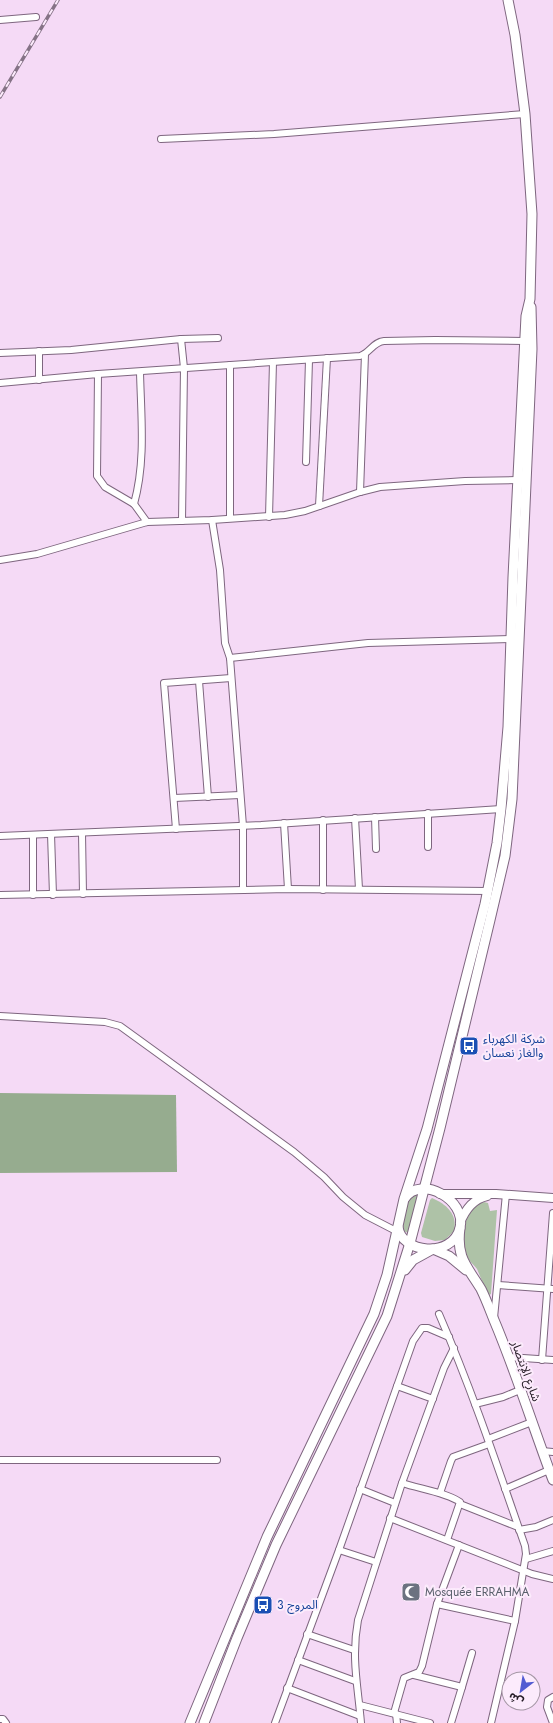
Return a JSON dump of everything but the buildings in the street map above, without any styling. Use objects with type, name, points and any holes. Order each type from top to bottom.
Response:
[{"type":"main road","points":[[204,1722],[276,1544],[387,1316],[410,1243],[440,1128],[505,856],[509,826],[518,678],[532,349],[532,315],[530,302],[532,214],[526,114],[516,42],[508,0]]},
{"type":"main road","points":[[190,1723],[267,1537],[374,1314],[387,1276],[404,1199],[427,1129],[488,891],[502,809],[508,726],[510,639],[524,341],[526,316],[530,302]]},
{"type":"main road","points":[[404,1199],[412,1190],[424,1188],[440,1194],[453,1203],[459,1212],[459,1247],[464,1263],[470,1273]]},
{"type":"main road","points":[[397,1227],[405,1240],[424,1248],[433,1249],[441,1248],[451,1242],[460,1225]]},
{"type":"main road","points":[[433,1249],[449,1256],[470,1273]]},
{"type":"main road","points":[[400,1276],[412,1260],[433,1249]]},
{"type":"main road","name":"شارع الإنتصار","points":[[470,1273],[481,1290],[494,1320],[532,1422],[549,1451],[549,1470],[553,1480]]},
{"type":"street","points":[[0,20],[36,16]]},
{"type":"street","points":[[161,139],[289,133],[526,114]]},
{"type":"street","points":[[0,353],[71,350],[181,339],[218,338]]},
{"type":"street","points":[[181,339],[184,368],[182,521]]},
{"type":"street","points":[[0,383],[98,374],[360,356],[365,354],[374,344],[384,341],[524,341]]},
{"type":"street","points":[[38,380],[39,351]]},
{"type":"street","points":[[360,492],[365,354]]},
{"type":"street","points":[[319,506],[328,358]]},
{"type":"street","points":[[306,462],[308,360]]},
{"type":"street","points":[[269,517],[273,362]]},
{"type":"street","points":[[230,365],[230,518]]},
{"type":"street","points":[[134,504],[138,489],[142,458],[140,372]]},
{"type":"street","points":[[98,374],[97,476],[105,487],[134,504],[147,522]]},
{"type":"street","points":[[0,560],[37,554],[147,522],[269,517],[305,511],[360,492],[380,487],[465,481],[517,480]]},
{"type":"street","points":[[212,520],[220,570],[225,643],[230,658],[243,826],[244,890]]},
{"type":"street","points":[[230,658],[368,643],[510,639]]},
{"type":"street","points":[[176,829],[164,684],[231,678]]},
{"type":"street","points":[[199,680],[208,797]]},
{"type":"street","points":[[174,798],[240,795]]},
{"type":"street","points":[[0,836],[243,826],[502,809]]},
{"type":"street","points":[[428,813],[428,847]]},
{"type":"street","points":[[374,817],[376,849]]},
{"type":"street","points":[[355,818],[359,889]]},
{"type":"street","points":[[323,820],[323,890]]},
{"type":"street","points":[[284,823],[288,889]]},
{"type":"street","points":[[82,833],[83,894]]},
{"type":"street","points":[[51,834],[53,895]]},
{"type":"street","points":[[33,895],[34,835]]},
{"type":"street","points":[[0,895],[288,889],[488,891]]},
{"type":"street","points":[[0,1016],[98,1022],[120,1026],[294,1152],[324,1177],[365,1215],[397,1227]]},
{"type":"street","points":[[440,1194],[506,1194],[553,1198]]},
{"type":"street","points":[[460,1225],[466,1211],[474,1202],[481,1197],[496,1194]]},
{"type":"street","points":[[494,1320],[506,1194]]},
{"type":"street","points":[[542,1360],[550,1289],[553,1213]]},
{"type":"street","points":[[498,1285],[550,1289]]},
{"type":"street","points":[[439,1314],[454,1348],[489,1441],[525,1546],[526,1560],[515,1621],[491,1723]]},
{"type":"street","points":[[276,1723],[287,1688],[339,1550],[413,1340],[422,1328],[428,1328],[449,1337]]},
{"type":"street","points":[[361,1723],[360,1705],[355,1681],[354,1650],[358,1620],[402,1483],[444,1368],[454,1348]]},
{"type":"street","points":[[508,1357],[553,1360]]},
{"type":"street","points":[[397,1386],[433,1399]]},
{"type":"street","points":[[475,1404],[503,1397],[520,1390]]},
{"type":"street","points":[[440,1493],[453,1457],[532,1422]]},
{"type":"street","points":[[549,1451],[553,1459]]},
{"type":"street","points":[[0,1460],[217,1460]]},
{"type":"street","points":[[505,1489],[549,1470]]},
{"type":"street","points":[[402,1483],[440,1493],[456,1499],[460,1502],[460,1504],[519,1529],[536,1527],[553,1520]]},
{"type":"street","points":[[360,1489],[395,1503]]},
{"type":"street","points":[[447,1540],[460,1504]]},
{"type":"street","points":[[390,1518],[524,1571],[553,1579]]},
{"type":"street","points":[[414,1675],[419,1672],[422,1666],[437,1604],[459,1545]]},
{"type":"street","points":[[339,1550],[376,1562]]},
{"type":"street","points":[[526,1560],[553,1551]]},
{"type":"street","points":[[437,1604],[515,1621]]},
{"type":"street","points":[[307,1634],[354,1650]]},
{"type":"street","points":[[451,1723],[472,1653]]},
{"type":"street","points":[[298,1660],[355,1681]]},
{"type":"street","points":[[397,1723],[395,1714],[404,1678],[407,1676],[414,1675],[462,1687]]},
{"type":"street","points":[[287,1688],[360,1716]]},
{"type":"street","points":[[553,1697],[548,1700],[547,1704],[553,1723]]},
{"type":"street","points":[[360,1705],[430,1723]]},
{"type":"street","points":[[0,1719],[3,1719],[6,1723]]},
{"type":"green space","points":[[0,1093],[176,1095],[177,1172],[0,1173]]},
{"type":"green space","points":[[417,1195],[418,1196],[408,1233],[404,1231],[403,1226],[405,1210],[409,1200]]},
{"type":"green space","points":[[432,1198],[442,1203],[450,1210],[454,1220],[454,1231],[445,1240],[435,1241],[422,1237],[421,1233],[430,1200]]},
{"type":"green space","points":[[484,1202],[488,1203],[490,1211],[497,1210],[491,1294],[489,1295],[477,1269],[467,1257],[464,1242],[465,1225],[468,1218],[477,1206]]},
{"type":"railway","points":[[0,97],[58,0]]},
{"type":"place","name":"شركة الكهرباء والغاز نعسان","points":[[469,1046]]},
{"type":"place","name":"Mosquée ERRAHMA","points":[[411,1592]]},
{"type":"place","name":"المروج 3","points":[[263,1605]]}]
